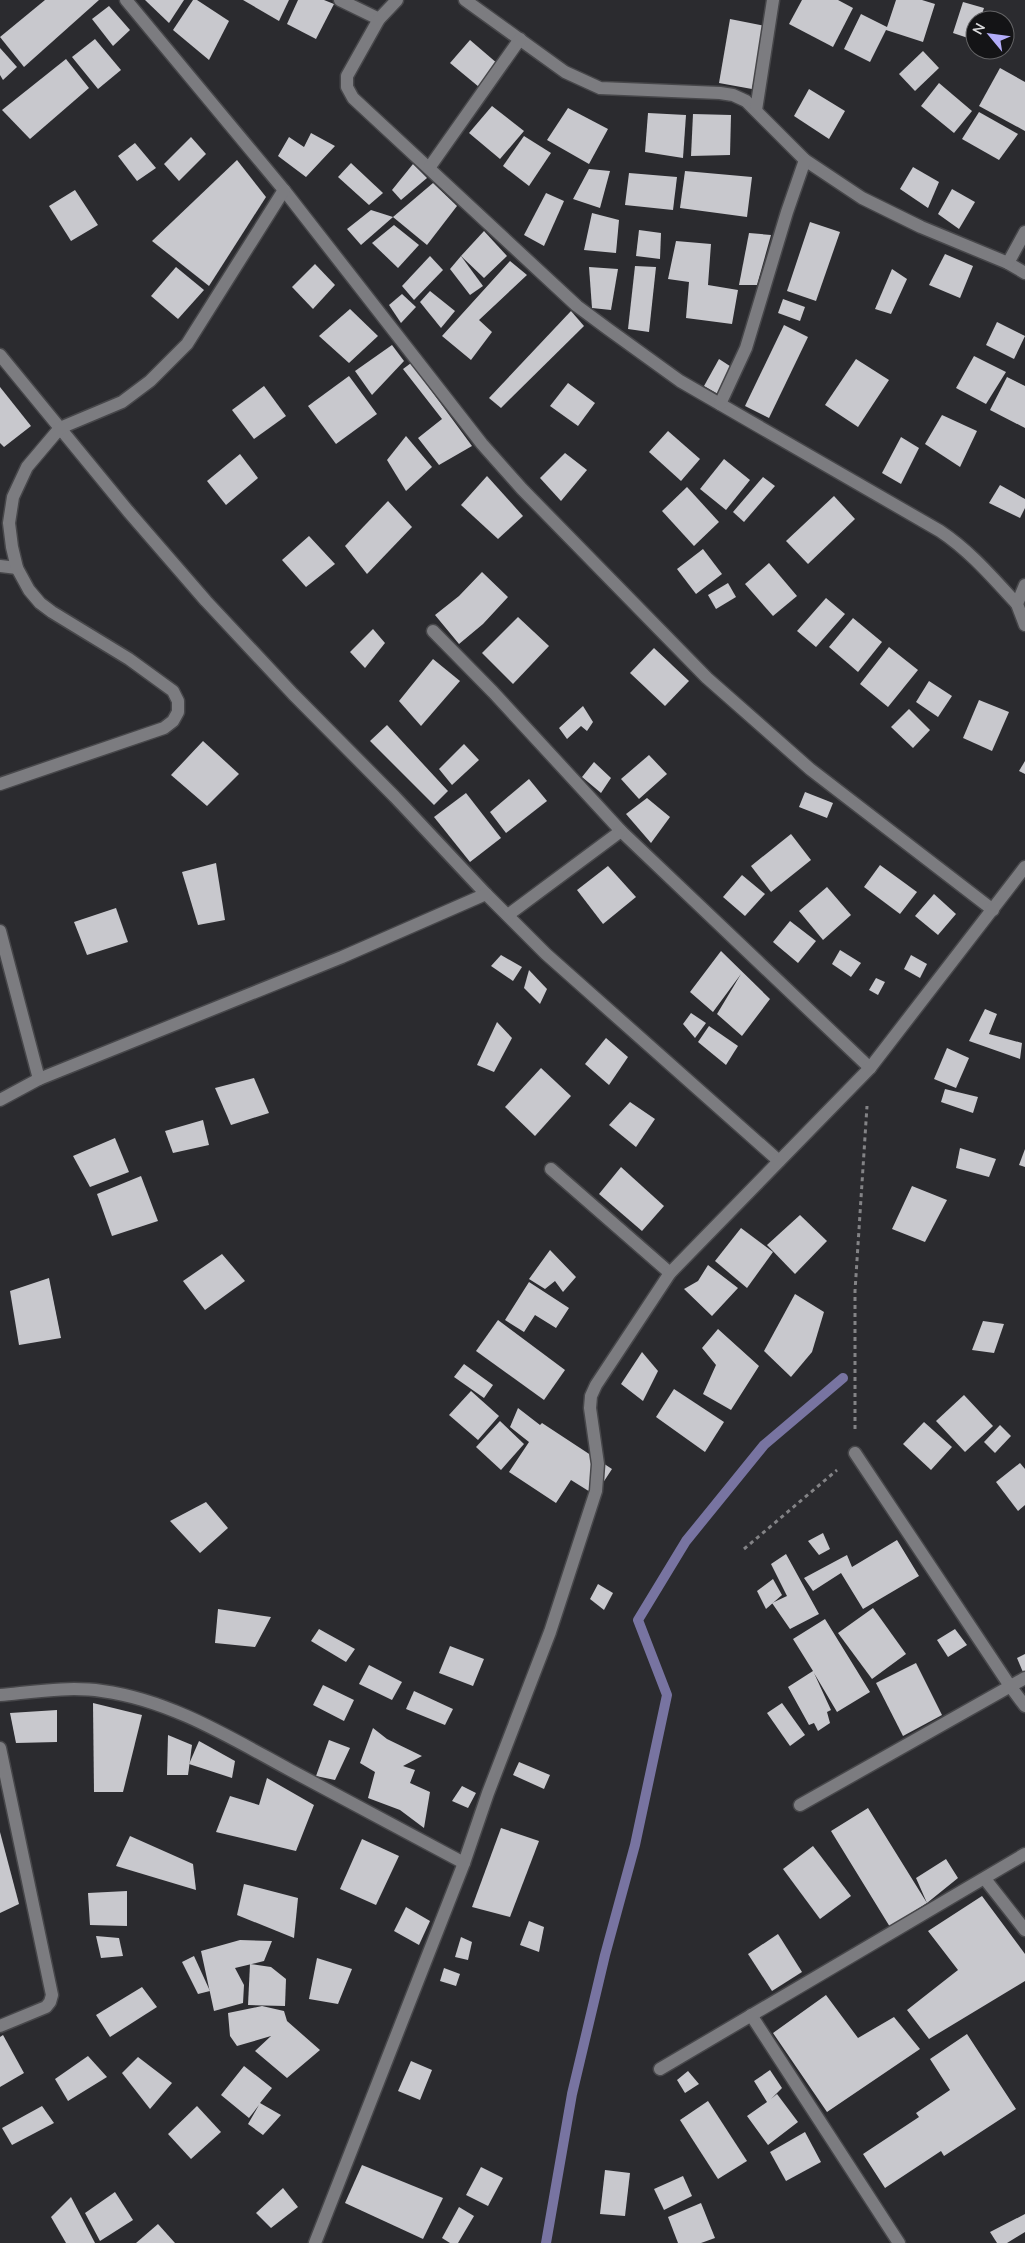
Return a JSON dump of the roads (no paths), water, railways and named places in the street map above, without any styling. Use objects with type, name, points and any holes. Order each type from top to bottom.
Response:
[{"type":"street","points":[[126,0],[284,190],[482,444],[522,489],[707,678],[810,769],[993,910]]},
{"type":"street","points":[[340,0],[379,19]]},
{"type":"street","points":[[397,0],[379,19],[347,76],[347,87],[353,98],[577,306],[680,381],[940,531],[961,545],[978,560],[1016,604],[1025,625]]},
{"type":"street","points":[[465,0],[565,72],[600,88],[720,93],[733,95],[746,101],[805,160],[862,198],[921,227],[1008,263],[1025,273]]},
{"type":"street","points":[[756,110],[773,0]]},
{"type":"street","points":[[429,168],[520,39]]},
{"type":"street","points":[[720,404],[746,348],[787,212],[805,160]]},
{"type":"street","points":[[0,784],[164,728],[173,721],[178,712],[178,701],[173,691],[129,659],[40,603],[29,590],[17,568],[10,523],[13,498],[27,467],[60,428],[122,402],[150,382],[187,344],[284,190]]},
{"type":"street","points":[[1008,263],[1025,232]]},
{"type":"street","points":[[0,355],[128,511],[206,602],[486,894],[546,954],[779,1161]]},
{"type":"street","points":[[0,566],[17,568]]},
{"type":"street","points":[[1016,604],[1025,585]]},
{"type":"street","points":[[433,631],[493,692],[621,832],[870,1068]]},
{"type":"street","points":[[508,915],[621,832]]},
{"type":"street","points":[[315,2243],[464,1863],[488,1793],[550,1632],[595,1495],[598,1464],[590,1408],[591,1396],[596,1385],[670,1273],[870,1068],[993,910],[1020,882],[1025,867]]},
{"type":"street","points":[[0,1100],[39,1079],[342,957],[486,894]]},
{"type":"street","points":[[0,931],[39,1079]]},
{"type":"street","points":[[551,1169],[670,1273]]},
{"type":"street","points":[[855,1453],[1025,1706]]},
{"type":"street","points":[[800,1805],[1025,1678]]},
{"type":"street","points":[[0,1695],[81,1688],[130,1697],[178,1712],[222,1733],[464,1863]]},
{"type":"street","points":[[0,1748],[52,1994],[50,2002],[46,2007],[0,2026]]},
{"type":"street","points":[[660,2069],[1025,1854]]},
{"type":"street","points":[[985,1878],[1025,1930]]},
{"type":"street","points":[[751,2014],[899,2243]]},
{"type":"waterway","points":[[546,2243],[572,2094],[605,1955],[635,1845],[667,1695],[638,1620],[686,1541],[764,1445],[843,1378]]}]
